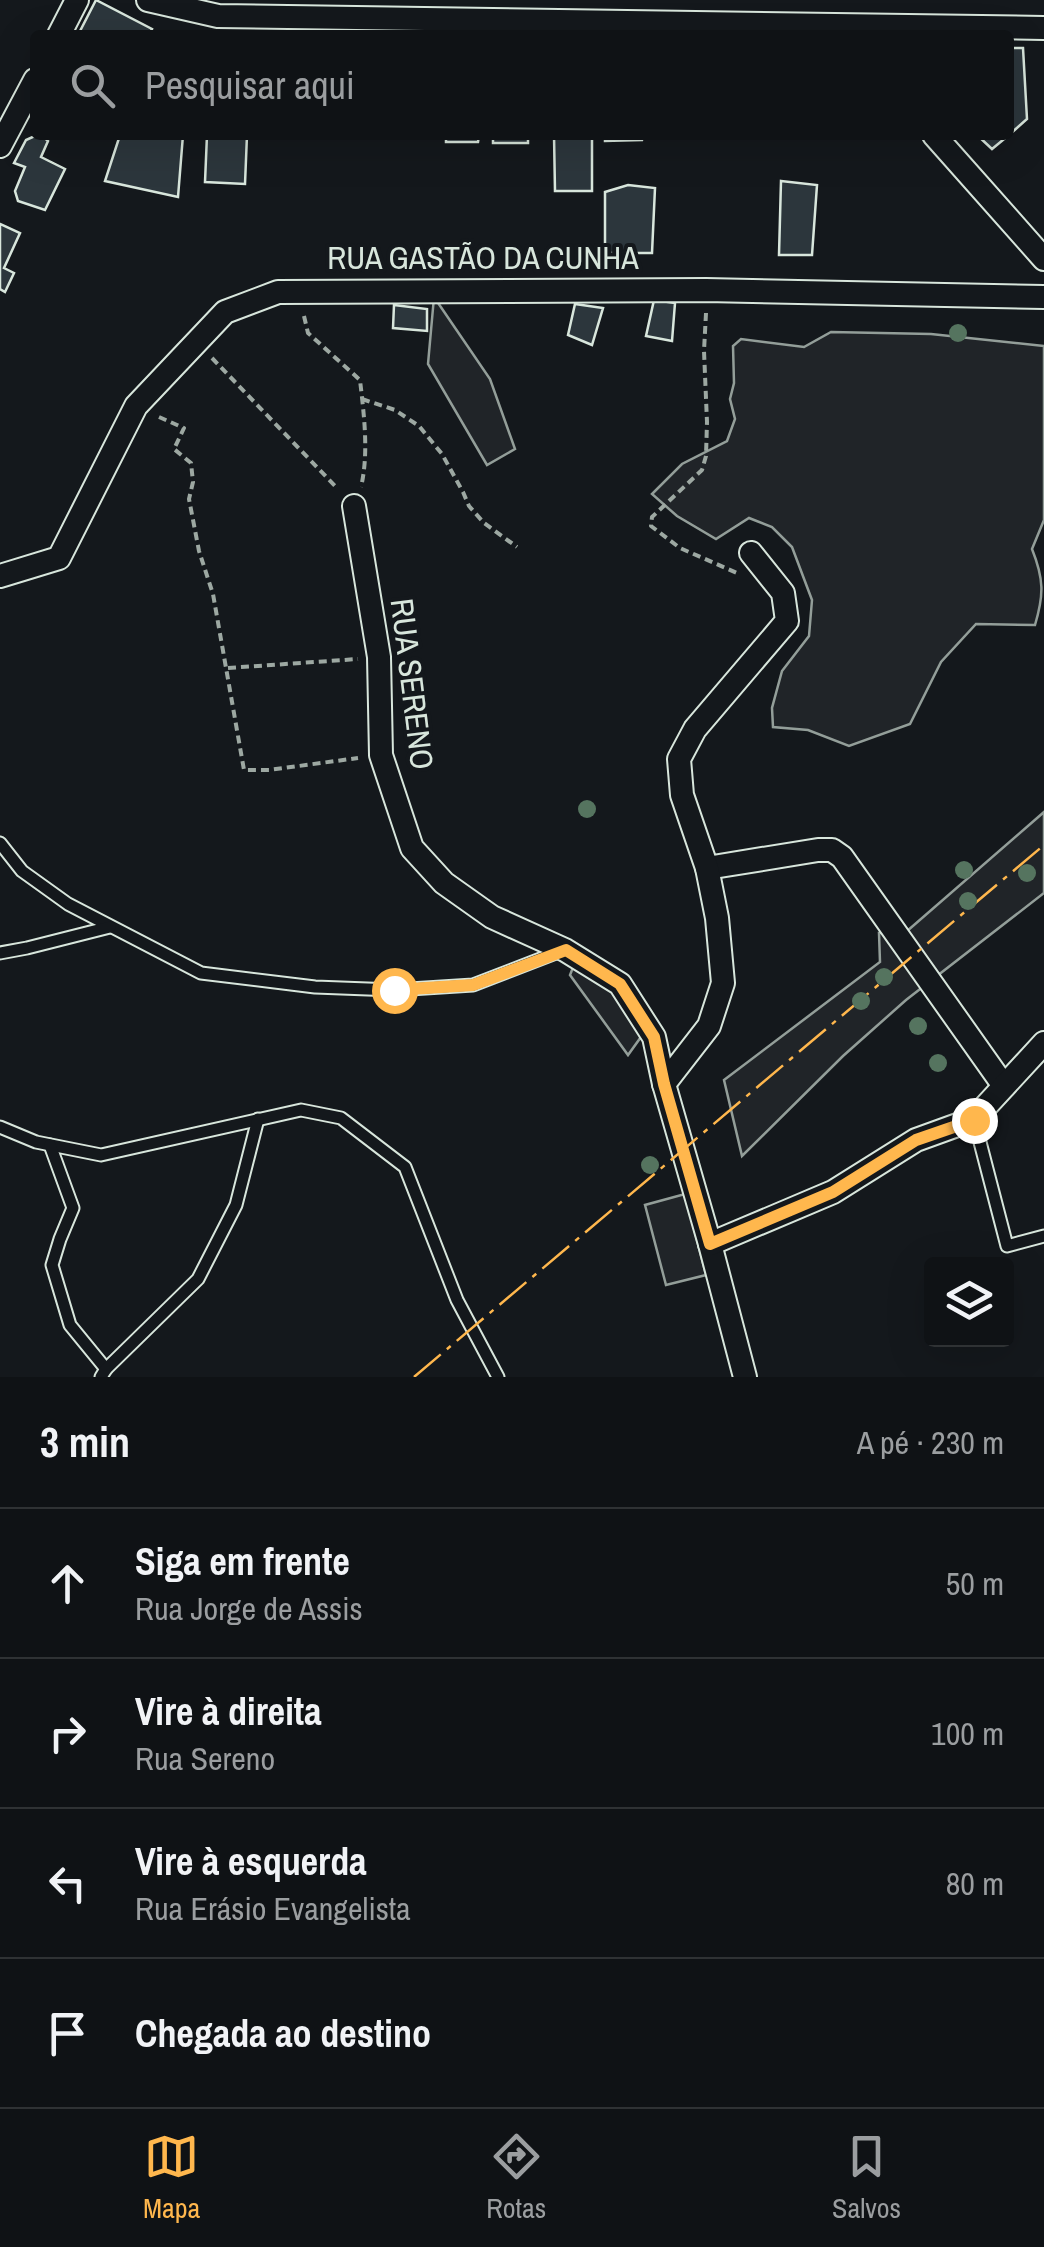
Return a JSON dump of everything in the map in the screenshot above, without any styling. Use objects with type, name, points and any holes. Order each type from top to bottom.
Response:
[{"type":"street","points":[[62,30],[77,0]]},
{"type":"street","points":[[148,0],[218,16],[840,30],[1044,28]]},
{"type":"street","points":[[0,146],[30,89]]},
{"type":"street","points":[[938,140],[1044,259]]},
{"type":"street","name":"RUA GASTÃO DA CUNHA","points":[[0,576],[58,558],[136,406],[225,312],[278,292],[706,290],[1044,297]]},
{"type":"street","name":"RUA SERENO","points":[[354,506],[379,657],[381,755],[412,848],[444,884],[492,917],[566,950],[620,984],[654,1037],[745,1377]]},
{"type":"street","points":[[664,1084],[710,1026],[723,983],[716,918],[706,868],[682,795],[679,759],[695,729],[787,622],[783,593],[751,554]]},
{"type":"street","points":[[706,868],[818,850],[832,850],[842,857],[1004,1086]]},
{"type":"street","points":[[710,1244],[833,1192],[916,1140],[974,1120],[1044,1043]]},
{"type":"lane","points":[[0,844],[22,871],[68,904],[202,972],[334,988],[394,990],[473,985],[566,950]]},
{"type":"lane","points":[[0,952],[110,926]]},
{"type":"lane","points":[[0,1126],[36,1142],[101,1155],[301,1110],[340,1118],[405,1167],[457,1300],[498,1377]]},
{"type":"lane","points":[[50,1145],[73,1208],[52,1265],[70,1325],[104,1373],[198,1279],[236,1205],[258,1119]]},
{"type":"lane","points":[[974,1120],[1007,1246],[1044,1236]]},
{"type":"path","points":[[706,290],[706,456],[702,470],[652,517],[650,526],[680,548],[783,593]]},
{"type":"path","points":[[299,292],[308,333],[360,380],[364,469],[354,506]]},
{"type":"path","points":[[198,343],[354,506]]},
{"type":"path","points":[[362,399],[394,410],[419,426],[442,454],[469,506],[484,523],[517,547]]},
{"type":"path","points":[[136,406],[184,428],[174,449],[191,462],[193,482],[188,499],[213,594],[244,770],[294,768],[381,755]]},
{"type":"path","points":[[228,668],[379,657]]},
{"type":"shaded area","points":[[434,297],[490,379],[515,449],[487,465],[428,364]]},
{"type":"shaded area","points":[[831,332],[931,334],[1044,346],[1044,520],[1032,549],[1041,587],[1035,625],[976,624],[941,662],[910,724],[849,746],[808,730],[773,727],[772,708],[782,671],[809,636],[812,600],[792,547],[772,527],[749,518],[716,539],[677,516],[652,494],[682,464],[727,441],[735,419],[730,399],[734,383],[733,346],[741,339],[804,347]]},
{"type":"shaded area","points":[[1044,812],[1044,893],[906,1000],[742,1156],[724,1080],[880,962],[879,933],[906,932]]},
{"type":"shaded area","points":[[574,965],[602,977],[646,1030],[628,1055],[570,975]]},
{"type":"shaded area","points":[[685,1194],[706,1275],[666,1285],[645,1205]]},
{"type":"building","points":[[96,0],[152,29],[152,30],[81,30]]},
{"type":"building","points":[[1014,48],[1023,48],[1027,119],[1014,131]]},
{"type":"building","points":[[26,140],[47,140],[41,157],[65,169],[45,210],[18,201],[15,191],[25,167],[14,163]]},
{"type":"building","points":[[118,140],[183,140],[178,197],[105,181]]},
{"type":"building","points":[[207,140],[247,140],[245,184],[205,182]]},
{"type":"building","points":[[446,140],[478,140],[478,142]]},
{"type":"building","points":[[493,140],[528,140],[528,143]]},
{"type":"building","points":[[554,140],[592,140],[592,191],[555,191]]},
{"type":"building","points":[[982,140],[1003,140],[992,149]]},
{"type":"building","points":[[781,181],[817,185],[812,255],[779,255]]},
{"type":"building","points":[[628,185],[655,188],[652,253],[605,253],[605,192]]},
{"type":"building","points":[[0,224],[20,233],[4,268],[14,273],[5,292],[0,289]]},
{"type":"building","points":[[654,300],[675,303],[672,341],[646,336]]},
{"type":"building","points":[[575,304],[603,308],[592,345],[568,335]]},
{"type":"building","points":[[394,305],[427,309],[427,331],[393,328]]},
{"type":"power","points":[[414,1377],[1044,845]]},
{"type":"route","points":[[394,990],[473,985],[566,950],[620,984],[654,1037],[710,1244],[833,1192],[916,1140],[974,1120]]}]
